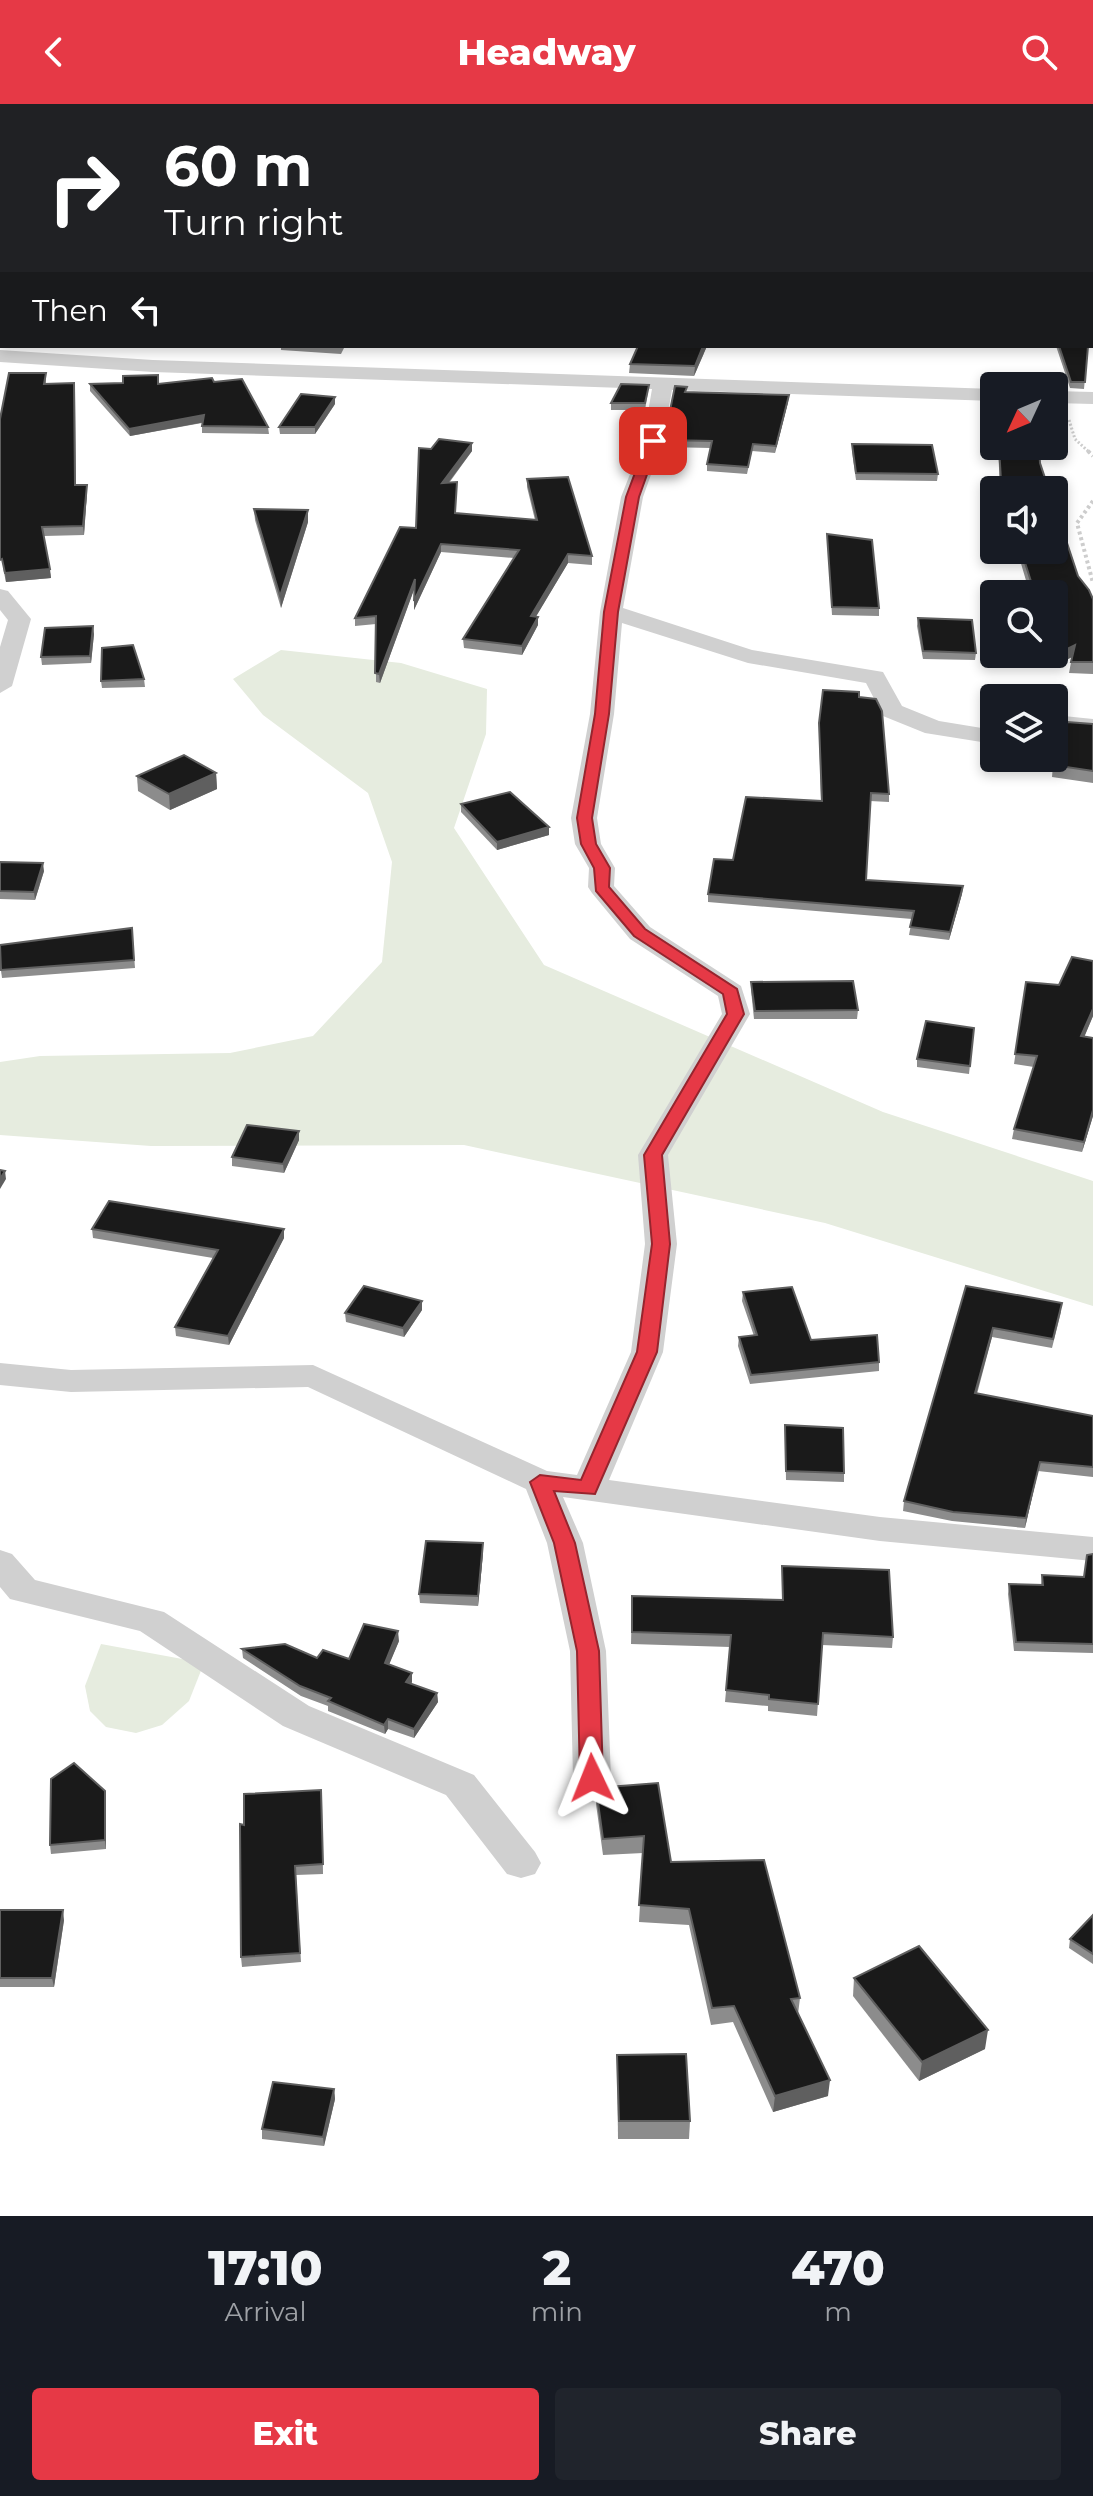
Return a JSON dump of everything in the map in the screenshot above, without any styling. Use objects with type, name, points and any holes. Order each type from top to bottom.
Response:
[{"type":"street","points":[[8,353],[663,384],[980,395]]},
{"type":"street","points":[[588,1489],[647,1352],[661,1244],[653,1155],[736,1014],[731,992],[640,933],[601,887],[602,868],[588,844],[584,818],[602,714],[611,612],[632,497],[653,441],[663,384]]},
{"type":"street","points":[[1068,397],[1093,398]]},
{"type":"street","points":[[0,596],[20,619],[0,686]]},
{"type":"street","points":[[611,612],[748,656],[875,677],[892,711],[934,728],[980,735]]},
{"type":"street","points":[[1068,723],[1093,726]]},
{"type":"street","points":[[0,1374],[71,1381],[313,1376],[540,1482],[880,1529],[1093,1549]]},
{"type":"street","points":[[540,1482],[565,1543],[588,1651],[592,1778]]},
{"type":"street","points":[[0,1563],[23,1590],[151,1621],[296,1716],[460,1785],[521,1863]]},
{"type":"path","points":[[1068,423],[1075,439],[1093,456]]},
{"type":"path","points":[[1093,501],[1077,523],[1093,583]]},
{"type":"shaded area","points":[[281,650],[401,663],[487,689],[486,734],[454,828],[544,965],[883,1112],[1093,1181],[1093,1306],[825,1223],[464,1145],[151,1146],[0,1135],[0,1062],[40,1056],[230,1053],[313,1036],[382,962],[392,862],[368,793],[263,715],[233,679]]},
{"type":"shaded area","points":[[101,1644],[204,1663],[189,1701],[162,1725],[136,1733],[106,1727],[90,1711],[85,1686]]},
{"type":"building","points":[[637,348],[702,348],[695,366],[630,364]]},
{"type":"building","points":[[1060,348],[1088,348],[1085,382],[1071,382]]},
{"type":"building","points":[[9,373],[46,373],[44,384],[74,383],[75,485],[87,485],[83,526],[42,527],[50,569],[5,573],[0,560],[0,419]]},
{"type":"building","points":[[158,375],[158,384],[212,378],[214,382],[242,379],[268,427],[202,426],[204,415],[129,429],[90,384],[123,383],[123,376]]},
{"type":"building","points":[[621,384],[649,385],[645,403],[611,403]]},
{"type":"building","points":[[675,386],[687,387],[685,392],[789,395],[776,446],[753,444],[748,467],[707,464],[712,441],[664,440]]},
{"type":"building","points":[[301,394],[335,397],[315,427],[279,427]]},
{"type":"building","points":[[439,439],[472,443],[442,483],[457,482],[455,513],[537,520],[527,479],[568,477],[592,556],[568,554],[531,616],[538,617],[522,646],[463,639],[519,550],[441,544],[414,601],[415,579],[379,674],[375,673],[376,616],[355,618],[400,527],[416,528],[419,448],[431,449]]},
{"type":"building","points":[[852,444],[932,445],[938,474],[856,473]]},
{"type":"building","points":[[1000,460],[1040,460],[1044,476],[1001,476]]},
{"type":"building","points":[[254,509],[308,510],[280,596]]},
{"type":"building","points":[[827,534],[872,540],[879,608],[832,607]]},
{"type":"building","points":[[1068,546],[1078,576],[1093,599],[1093,662],[1071,662],[1075,645],[1068,648],[1068,580],[1031,580],[1025,564],[1068,564]]},
{"type":"building","points":[[918,618],[972,620],[976,653],[923,651]]},
{"type":"building","points":[[93,626],[90,656],[41,657],[45,628]]},
{"type":"building","points":[[133,645],[144,679],[101,681],[102,648]]},
{"type":"building","points":[[823,690],[859,692],[859,697],[876,699],[882,711],[889,794],[871,793],[866,880],[963,886],[950,932],[910,927],[914,911],[708,894],[714,859],[733,860],[746,797],[822,801],[819,723]]},
{"type":"building","points":[[1068,722],[1093,724],[1093,771],[1068,767]]},
{"type":"building","points":[[184,755],[216,773],[169,794],[137,776]]},
{"type":"building","points":[[510,792],[549,827],[497,842],[461,804]]},
{"type":"building","points":[[0,862],[43,863],[34,892],[0,891]]},
{"type":"building","points":[[132,928],[134,960],[1,970],[0,945]]},
{"type":"building","points":[[1072,957],[1093,961],[1093,1009],[1081,1036],[1093,1038],[1093,1110],[1084,1142],[1014,1129],[1037,1056],[1015,1054],[1026,982],[1059,985]]},
{"type":"building","points":[[853,981],[858,1010],[755,1011],[751,982]]},
{"type":"building","points":[[926,1021],[974,1028],[970,1066],[917,1059]]},
{"type":"building","points":[[247,1125],[299,1131],[283,1164],[232,1157]]},
{"type":"building","points":[[109,1201],[284,1229],[228,1336],[175,1327],[218,1250],[92,1229]]},
{"type":"building","points":[[364,1286],[422,1301],[403,1328],[345,1313]]},
{"type":"building","points":[[966,1286],[1062,1303],[1053,1339],[993,1328],[975,1393],[1093,1416],[1093,1467],[1040,1462],[1026,1518],[953,1512],[904,1501]]},
{"type":"building","points":[[792,1287],[811,1340],[877,1335],[879,1362],[751,1375],[739,1337],[757,1335],[743,1292]]},
{"type":"building","points":[[785,1425],[843,1428],[844,1473],[786,1471]]},
{"type":"building","points":[[426,1541],[483,1543],[478,1596],[419,1594]]},
{"type":"building","points":[[1093,1554],[1093,1644],[1016,1642],[1009,1584],[1043,1585],[1042,1575],[1084,1577],[1087,1555]]},
{"type":"building","points":[[782,1566],[889,1570],[893,1637],[823,1633],[818,1704],[769,1699],[769,1695],[726,1690],[731,1635],[632,1632],[632,1596],[783,1600]]},
{"type":"building","points":[[364,1624],[398,1631],[385,1663],[412,1673],[406,1682],[437,1693],[414,1729],[388,1719],[384,1725],[328,1701],[331,1698],[300,1686],[242,1649],[285,1644],[317,1658],[323,1650],[349,1659]]},
{"type":"building","points":[[74,1763],[105,1791],[105,1840],[50,1845],[51,1779]]},
{"type":"building","points":[[658,1783],[671,1862],[764,1860],[800,1998],[791,1999],[830,2080],[775,2096],[734,2006],[712,2008],[689,1909],[639,1905],[644,1836],[603,1839],[596,1788]]},
{"type":"building","points":[[321,1790],[323,1864],[295,1866],[300,1953],[241,1957],[240,1824],[244,1825],[244,1794]]},
{"type":"building","points":[[0,1910],[63,1910],[52,1978],[0,1978]]},
{"type":"building","points":[[1093,1915],[1093,1954],[1070,1939]]},
{"type":"building","points":[[919,1946],[988,2030],[922,2062],[854,1978]]},
{"type":"building","points":[[686,2054],[690,2121],[619,2121],[617,2055]]},
{"type":"building","points":[[273,2082],[334,2089],[323,2137],[262,2129]]},
{"type":"route","points":[[592,1778],[588,1651],[565,1543],[540,1482],[588,1489],[647,1352],[661,1244],[653,1155],[736,1014],[731,992],[640,933],[601,887],[602,868],[588,844],[584,818],[602,714],[611,612],[632,497],[653,441]]}]
